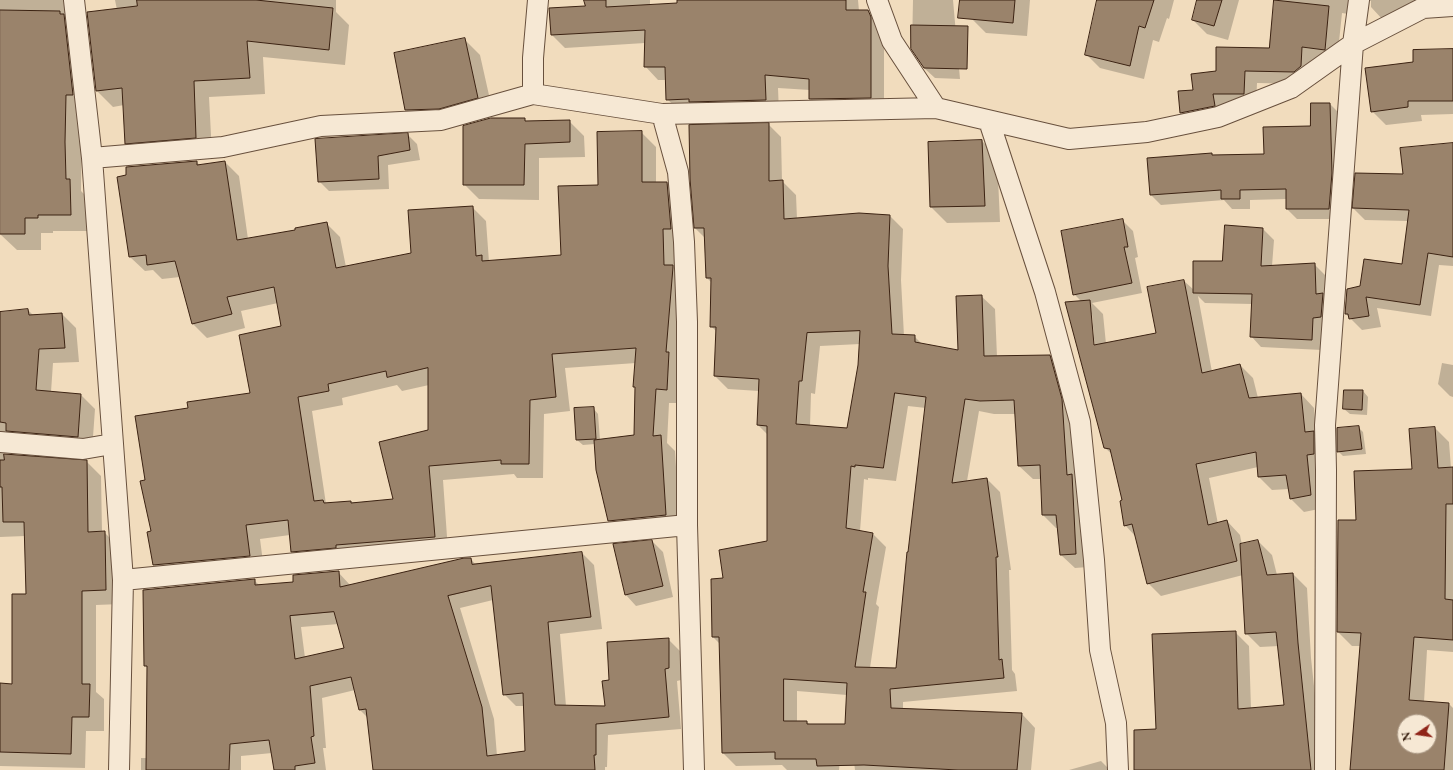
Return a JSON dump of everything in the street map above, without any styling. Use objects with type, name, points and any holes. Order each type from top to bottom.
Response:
[{"type":"street","points":[[74,0],[92,158],[123,580],[119,770]]},
{"type":"street","points":[[534,94],[533,58],[538,0]]},
{"type":"street","points":[[877,0],[892,41],[936,108]]},
{"type":"street","points":[[1325,770],[1325,425],[1352,44],[1359,0]]},
{"type":"street","points":[[92,158],[223,147],[321,126],[441,120],[534,94],[662,114],[936,108],[1069,139],[1147,132],[1218,117],[1291,88],[1352,44],[1423,8],[1453,6]]},
{"type":"street","points":[[662,114],[678,172],[684,242],[687,322],[687,525],[694,770]]},
{"type":"street","points":[[989,121],[1045,292],[1080,422],[1094,560],[1100,650],[1116,723],[1118,770]]},
{"type":"street","points":[[0,442],[83,449],[112,444]]},
{"type":"street","points":[[123,580],[687,525]]},
{"type":"building","points":[[137,0],[256,0],[333,8],[329,50],[247,41],[250,78],[194,81],[196,138],[125,144],[122,88],[96,91],[87,12],[137,6]]},
{"type":"building","points":[[584,0],[606,0],[606,7],[677,3],[677,0],[846,0],[846,10],[868,10],[871,17],[871,98],[809,99],[809,79],[765,75],[766,100],[689,102],[689,99],[666,100],[665,67],[644,67],[645,30],[551,35],[549,8],[585,6]]},
{"type":"building","points":[[960,0],[1015,0],[1013,23],[958,18]]},
{"type":"building","points":[[1097,0],[1154,0],[1145,28],[1139,26],[1130,66],[1085,55]]},
{"type":"building","points":[[1197,0],[1222,0],[1214,26],[1192,20]]},
{"type":"building","points":[[1274,0],[1329,6],[1325,50],[1302,47],[1301,66],[1294,72],[1245,71],[1244,94],[1213,94],[1215,106],[1180,113],[1178,91],[1193,90],[1191,74],[1216,71],[1216,47],[1269,48]]},
{"type":"building","points":[[0,10],[60,11],[60,14],[64,14],[73,95],[66,95],[65,142],[66,179],[70,179],[71,215],[38,215],[38,218],[25,218],[25,234],[0,234]]},
{"type":"building","points":[[911,25],[968,26],[967,69],[924,68],[911,49]]},
{"type":"building","points":[[465,38],[478,98],[439,109],[405,110],[394,53]]},
{"type":"building","points":[[1453,49],[1453,101],[1408,101],[1408,107],[1371,112],[1365,68],[1413,62],[1413,50]]},
{"type":"building","points":[[1311,103],[1330,103],[1332,173],[1329,209],[1286,209],[1286,189],[1240,190],[1240,199],[1221,199],[1221,190],[1150,195],[1147,158],[1212,153],[1212,155],[1264,154],[1263,127],[1310,126]]},
{"type":"building","points":[[491,118],[525,118],[525,121],[570,120],[570,142],[525,144],[524,185],[463,185],[463,126]]},
{"type":"building","points":[[769,123],[769,181],[783,180],[784,219],[859,213],[890,215],[888,266],[892,334],[915,335],[915,342],[958,350],[956,296],[982,295],[984,356],[1050,355],[1062,399],[1067,475],[1072,474],[1076,554],[1060,555],[1056,515],[1042,515],[1040,465],[1018,466],[1014,400],[980,401],[965,399],[952,483],[987,478],[998,557],[996,557],[999,660],[1002,659],[1004,678],[890,689],[891,708],[1022,713],[1017,770],[958,770],[864,765],[817,766],[816,759],[775,759],[775,752],[722,753],[719,637],[712,637],[711,579],[723,578],[719,550],[767,541],[767,426],[757,425],[759,379],[714,376],[716,327],[710,327],[711,278],[706,278],[704,228],[694,228],[690,179],[689,125]],"holes":[[[860,331],[858,365],[847,428],[796,424],[799,381],[802,381],[807,333]],[[895,393],[926,397],[907,552],[896,668],[855,667],[866,592],[863,592],[873,533],[846,528],[851,466],[855,467],[855,465],[883,468]],[[784,679],[847,683],[845,724],[807,724],[807,721],[784,721]]]},
{"type":"building","points":[[642,131],[642,182],[667,182],[671,229],[663,229],[664,265],[673,265],[673,267],[666,352],[669,352],[667,390],[656,389],[653,436],[661,435],[666,515],[608,521],[596,470],[594,440],[634,435],[635,387],[633,387],[636,348],[552,354],[556,397],[530,400],[529,464],[501,464],[501,460],[429,466],[435,537],[336,545],[336,548],[291,552],[288,520],[246,525],[250,556],[153,565],[147,532],[151,531],[140,481],[145,480],[135,416],[188,408],[187,402],[250,393],[239,335],[281,326],[274,287],[227,297],[232,314],[192,324],[175,261],[147,265],[146,255],[129,257],[117,177],[126,175],[126,167],[197,161],[197,165],[225,161],[237,240],[295,230],[295,228],[327,222],[336,268],[411,253],[408,210],[473,206],[476,256],[482,255],[482,261],[561,255],[558,186],[598,185],[597,132]],"holes":[[[428,368],[428,430],[379,442],[393,499],[351,503],[351,501],[324,503],[323,500],[314,501],[298,397],[329,391],[328,384],[386,371],[387,377]]]},
{"type":"building","points":[[408,133],[410,150],[378,156],[379,179],[318,182],[315,139]]},
{"type":"building","points":[[982,140],[985,206],[930,207],[928,142]]},
{"type":"building","points":[[1453,143],[1453,257],[1428,253],[1420,305],[1366,297],[1369,316],[1349,319],[1348,314],[1345,314],[1347,289],[1360,286],[1364,259],[1402,264],[1409,210],[1352,208],[1355,173],[1403,174],[1400,148]]},
{"type":"building","points":[[1123,219],[1128,247],[1124,247],[1132,283],[1073,295],[1061,231]]},
{"type":"building","points":[[1225,225],[1263,228],[1261,266],[1315,263],[1316,294],[1323,293],[1321,317],[1313,318],[1312,340],[1250,337],[1252,294],[1193,293],[1193,261],[1222,261]]},
{"type":"building","points":[[1184,280],[1202,373],[1240,364],[1249,398],[1301,393],[1305,432],[1314,431],[1314,454],[1307,455],[1311,495],[1290,499],[1286,475],[1258,477],[1256,452],[1196,464],[1208,525],[1227,520],[1237,561],[1147,584],[1132,524],[1124,526],[1120,501],[1122,500],[1110,449],[1104,448],[1065,302],[1090,300],[1094,345],[1156,333],[1147,287]]},
{"type":"building","points":[[28,309],[29,315],[62,313],[65,348],[39,349],[36,390],[81,394],[78,437],[6,431],[6,423],[0,422],[0,312]]},
{"type":"building","points":[[1344,390],[1363,390],[1362,410],[1343,409]]},
{"type":"building","points":[[594,407],[596,439],[576,440],[574,408]]},
{"type":"building","points":[[1359,426],[1362,449],[1337,452],[1337,428]]},
{"type":"building","points":[[1435,427],[1438,468],[1453,467],[1453,504],[1446,504],[1445,599],[1453,600],[1453,640],[1414,637],[1409,700],[1449,703],[1444,770],[1350,770],[1361,633],[1337,632],[1338,520],[1356,520],[1354,471],[1412,469],[1409,429]]},
{"type":"building","points":[[4,454],[87,460],[88,532],[105,531],[106,590],[82,591],[82,684],[90,684],[89,717],[72,717],[71,754],[0,752],[0,683],[12,684],[12,594],[26,594],[24,522],[3,522],[2,487],[0,487],[0,460],[4,460]]},
{"type":"building","points":[[652,540],[663,586],[625,595],[613,544]]},
{"type":"building","points":[[1258,540],[1267,575],[1293,573],[1298,643],[1311,770],[1134,770],[1134,730],[1156,729],[1152,634],[1236,631],[1238,709],[1284,705],[1276,632],[1245,634],[1240,544]]},
{"type":"building","points":[[582,552],[591,617],[548,622],[555,705],[605,706],[602,681],[609,680],[607,642],[669,638],[669,668],[665,669],[669,717],[596,724],[596,755],[594,755],[595,770],[373,770],[366,709],[359,710],[351,677],[310,686],[314,736],[311,737],[315,763],[295,766],[295,770],[274,770],[269,740],[230,744],[229,770],[146,770],[147,666],[144,666],[143,590],[255,579],[255,585],[293,582],[293,575],[339,571],[340,587],[464,558],[471,558],[472,564]],"holes":[[[491,586],[503,695],[523,693],[525,751],[487,756],[482,707],[448,596]],[[334,612],[344,648],[295,659],[290,616]]]}]
